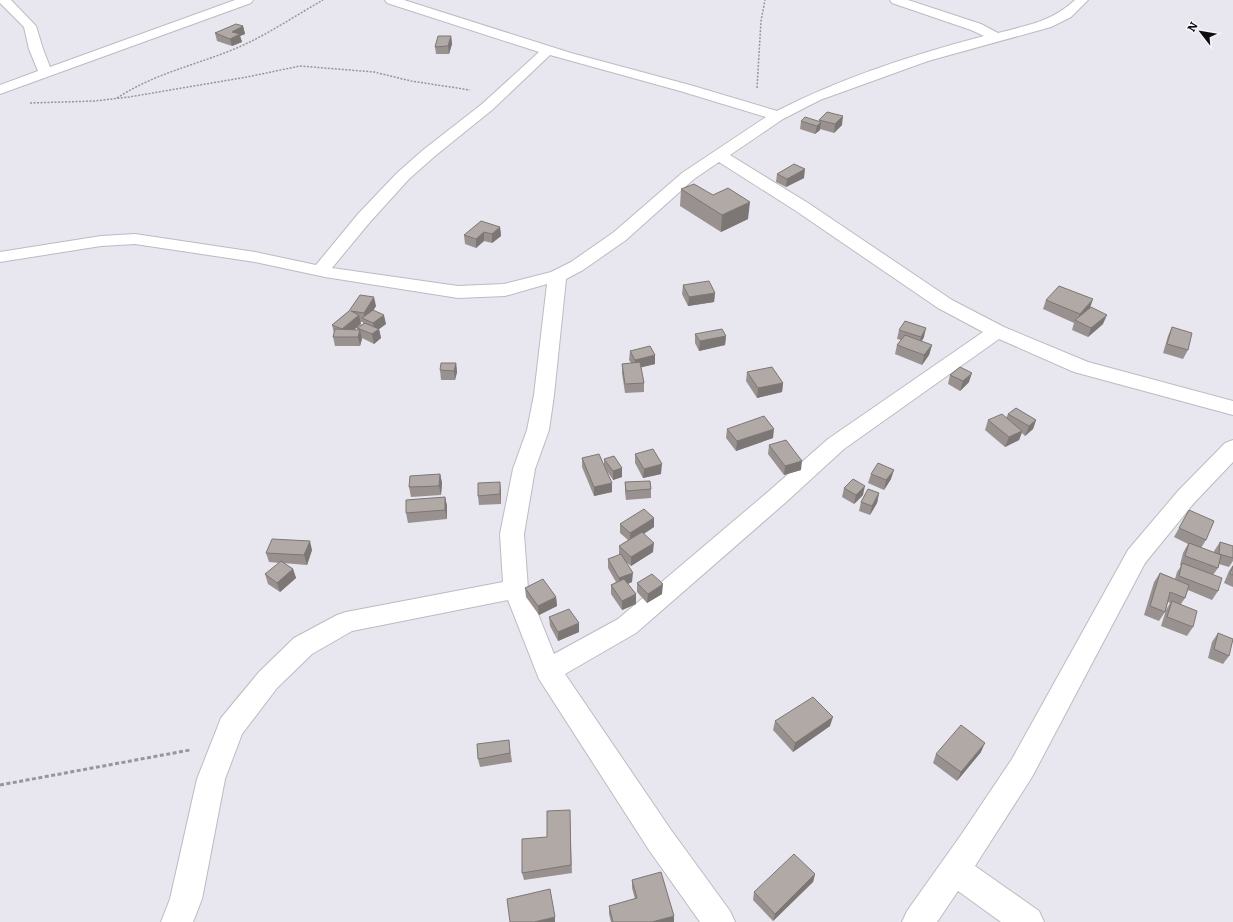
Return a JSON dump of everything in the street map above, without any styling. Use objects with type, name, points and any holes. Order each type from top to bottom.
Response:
[{"type":"street","points":[[0,90],[247,0]]},
{"type":"street","points":[[391,0],[547,51],[685,88],[778,116]]},
{"type":"street","points":[[896,0],[976,27],[996,37]]},
{"type":"street","points":[[0,257],[116,239],[135,239],[255,257],[320,271],[458,292],[505,290],[557,276],[577,266],[620,236],[688,176],[778,116],[815,97],[923,58],[1046,24],[1067,14],[1082,0]]},
{"type":"street","points":[[3,1],[30,26],[36,49],[46,73]]},
{"type":"street","points":[[320,271],[364,218],[403,176],[429,153],[500,96],[547,51]]},
{"type":"street","points":[[720,156],[802,207],[944,304],[997,331],[1082,367],[1203,402],[1233,408]]},
{"type":"street","points":[[557,276],[544,395],[538,430],[524,469],[512,534],[516,589],[548,671],[660,840],[719,922]]},
{"type":"street","points":[[548,671],[627,626],[777,497],[836,444],[997,331]]},
{"type":"street","points":[[918,922],[972,845],[1022,768],[1136,557],[1186,497],[1233,448]]},
{"type":"street","points":[[177,922],[186,899],[211,779],[231,727],[268,680],[303,646],[346,622],[516,589]]},
{"type":"street","points":[[954,870],[1028,922]]},
{"type":"path","points":[[116,99],[133,86],[155,76],[246,43],[323,0]]},
{"type":"path","points":[[759,110],[756,95],[759,80],[761,21],[765,0]]},
{"type":"path","points":[[30,103],[116,99],[224,81],[300,66],[374,72],[411,81],[500,96]]},
{"type":"path","points":[[0,785],[38,776],[225,743]]},
{"type":"building","points":[[236,24],[243,26],[232,32],[240,34],[230,39],[215,33]]},
{"type":"building","points":[[438,36],[451,36],[448,46],[435,47]]},
{"type":"building","points":[[827,112],[843,116],[835,124],[819,120]]},
{"type":"building","points":[[805,117],[821,122],[817,126],[801,121]]},
{"type":"building","points":[[794,164],[805,169],[787,179],[777,174]]},
{"type":"building","points":[[694,184],[713,195],[728,188],[750,202],[722,215],[681,189]]},
{"type":"building","points":[[481,221],[500,227],[492,234],[484,232],[476,239],[464,235]]},
{"type":"building","points":[[709,281],[715,293],[689,297],[683,285]]},
{"type":"building","points":[[1059,286],[1093,299],[1080,314],[1046,300]]},
{"type":"building","points":[[360,295],[374,297],[364,313],[351,311],[359,315],[342,329],[332,325],[349,311]]},
{"type":"building","points":[[1091,307],[1107,315],[1091,328],[1075,320]]},
{"type":"building","points":[[373,310],[384,315],[373,323],[362,318]]},
{"type":"building","points":[[905,321],[926,328],[921,337],[899,330]]},
{"type":"building","points":[[365,323],[379,329],[372,334],[357,328]]},
{"type":"building","points":[[1172,327],[1192,333],[1188,350],[1167,344]]},
{"type":"building","points":[[335,329],[360,330],[358,337],[333,337]]},
{"type":"building","points":[[722,329],[726,336],[700,341],[695,334]]},
{"type":"building","points":[[905,335],[932,345],[924,355],[897,345]]},
{"type":"building","points":[[650,346],[655,355],[635,360],[630,351]]},
{"type":"building","points":[[640,362],[644,383],[625,384],[622,364]]},
{"type":"building","points":[[441,363],[456,363],[454,371],[440,370]]},
{"type":"building","points":[[772,367],[783,383],[758,388],[747,372]]},
{"type":"building","points":[[960,367],[972,373],[963,381],[950,375]]},
{"type":"building","points":[[1016,408],[1036,420],[1029,426],[1008,414]]},
{"type":"building","points":[[1002,414],[1022,431],[1009,437],[988,420]]},
{"type":"building","points":[[764,416],[774,429],[737,441],[727,429]]},
{"type":"building","points":[[786,440],[802,461],[785,466],[769,445]]},
{"type":"building","points":[[653,449],[662,464],[644,469],[635,454]]},
{"type":"building","points":[[599,454],[612,483],[594,487],[582,458]]},
{"type":"building","points":[[614,456],[622,468],[613,471],[604,459]]},
{"type":"building","points":[[878,463],[894,470],[886,480],[871,474]]},
{"type":"building","points":[[440,474],[439,486],[409,487],[410,476]]},
{"type":"building","points":[[853,479],[865,486],[856,495],[844,488]]},
{"type":"building","points":[[650,481],[651,489],[626,491],[625,482]]},
{"type":"building","points":[[500,482],[500,494],[478,496],[478,483]]},
{"type":"building","points":[[868,489],[879,493],[872,506],[861,502]]},
{"type":"building","points":[[445,497],[445,510],[406,513],[406,500]]},
{"type":"building","points":[[644,509],[654,518],[630,533],[620,524]]},
{"type":"building","points":[[1189,510],[1214,521],[1206,540],[1179,528]]},
{"type":"building","points":[[642,532],[654,543],[631,557],[619,546]]},
{"type":"building","points":[[272,539],[310,541],[304,555],[266,553]]},
{"type":"building","points":[[1220,542],[1233,546],[1233,558],[1219,554]]},
{"type":"building","points":[[1189,543],[1221,555],[1218,568],[1185,556]]},
{"type":"building","points":[[621,554],[633,573],[619,578],[608,559]]},
{"type":"building","points":[[281,561],[293,569],[277,583],[265,574]]},
{"type":"building","points":[[1182,563],[1222,578],[1218,591],[1179,576]]},
{"type":"building","points":[[1233,566],[1233,575],[1230,574]]},
{"type":"building","points":[[1160,573],[1189,585],[1185,598],[1170,592],[1165,612],[1150,606]]},
{"type":"building","points":[[652,574],[663,584],[648,594],[637,583]]},
{"type":"building","points":[[543,579],[556,597],[538,606],[525,588]]},
{"type":"building","points":[[624,579],[636,594],[622,601],[611,585]]},
{"type":"building","points":[[1172,601],[1197,611],[1193,627],[1167,617]]},
{"type":"building","points":[[569,609],[579,623],[558,632],[549,617]]},
{"type":"building","points":[[1218,633],[1233,639],[1229,656],[1214,649]]},
{"type":"building","points":[[813,697],[833,717],[795,743],[775,721]]},
{"type":"building","points":[[961,725],[985,743],[961,772],[936,754]]},
{"type":"building","points":[[509,740],[510,753],[478,759],[477,744]]},
{"type":"building","points":[[570,810],[571,865],[522,873],[522,839],[547,837],[547,811]]},
{"type":"building","points":[[794,854],[815,874],[775,914],[754,892]]},
{"type":"building","points":[[661,872],[674,916],[652,922],[613,922],[609,906],[637,898],[632,880]]},
{"type":"building","points":[[550,889],[555,917],[534,922],[510,922],[507,899]]}]
